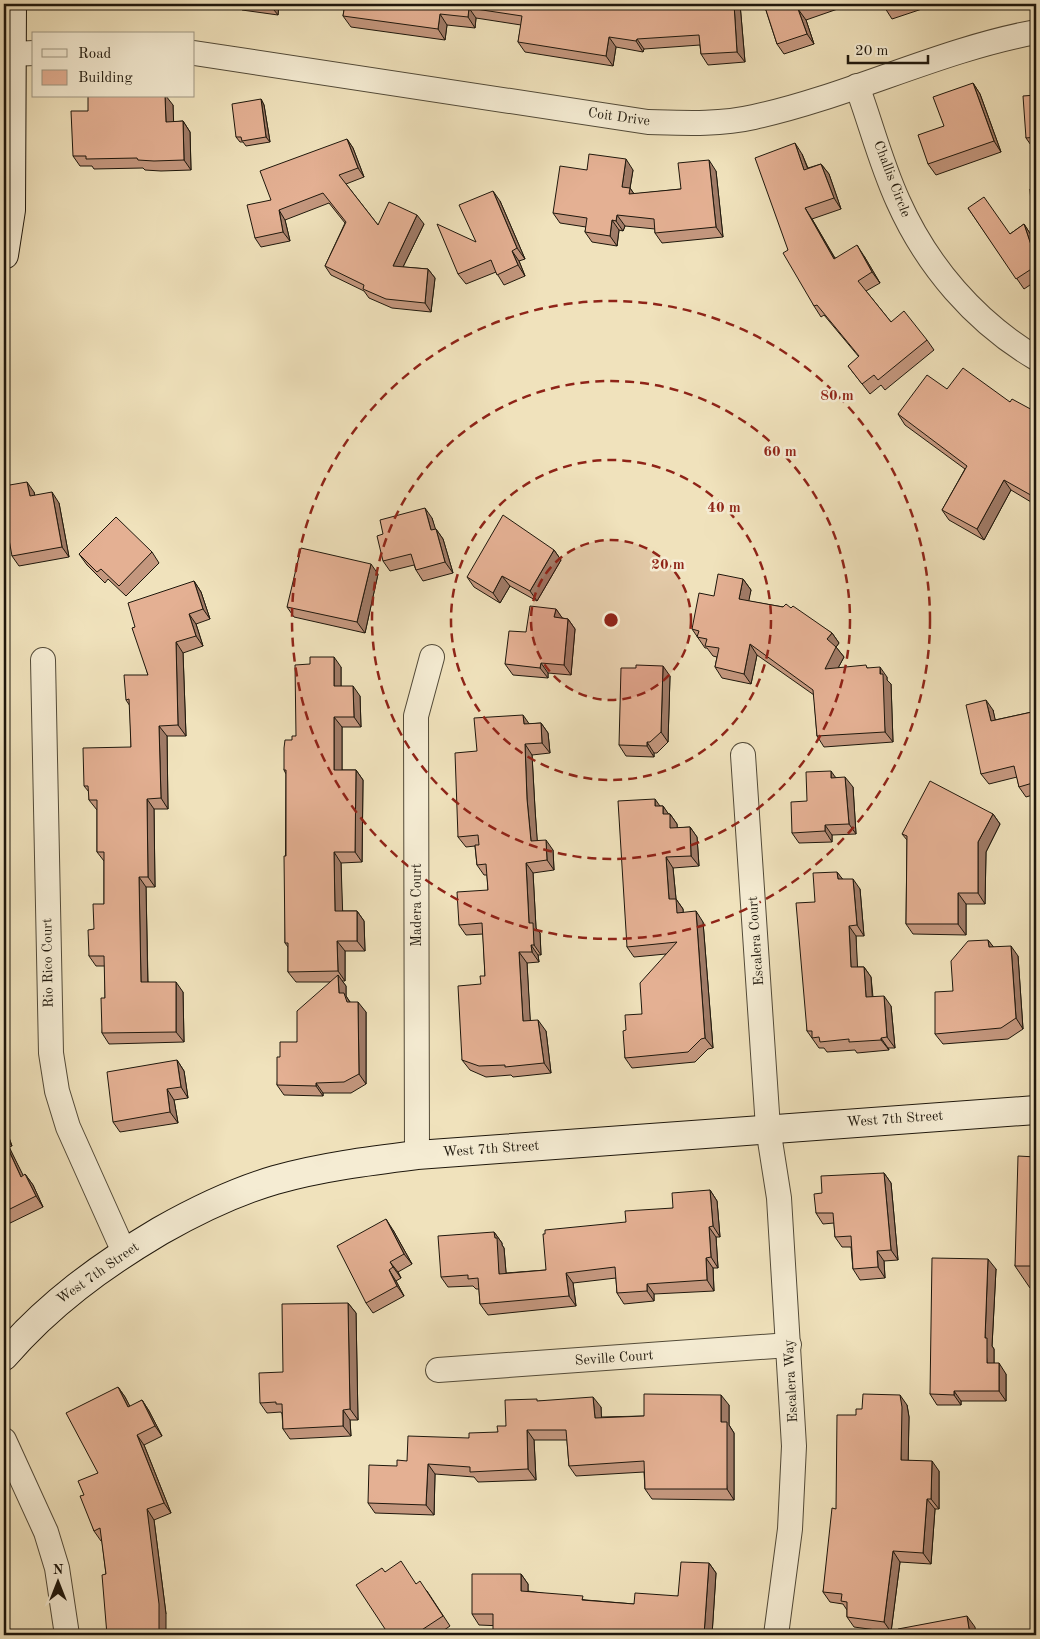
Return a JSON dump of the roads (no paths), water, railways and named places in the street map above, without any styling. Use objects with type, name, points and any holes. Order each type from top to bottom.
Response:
[{"type":"main road","points":[[4,254],[11,210],[23,54],[12,4]]},
{"type":"main road","name":"West 7th Street","points":[[4,1356],[45,1312],[77,1285],[124,1252],[194,1212],[230,1196],[273,1181],[316,1170],[417,1155],[1036,1110]]},
{"type":"street","name":"Coit Drive","points":[[195,54],[648,122],[701,123],[752,118],[804,104],[997,39],[1036,32]]},
{"type":"street","name":"Challis Circle","points":[[857,86],[898,200],[920,244],[950,286],[983,320],[1029,354]]},
{"type":"street","name":"Madera Court","points":[[417,1155],[416,716],[432,657]]},
{"type":"street","name":"Rio Rico Court","points":[[43,660],[51,1053],[57,1090],[68,1127],[124,1252]]},
{"type":"street","name":"Escalera Court","points":[[743,755],[768,1128]]},
{"type":"street","name":"Escalera Way","points":[[768,1128],[779,1198],[790,1345],[794,1446],[790,1528],[776,1635]]},
{"type":"street","name":"Seville Court","points":[[438,1370],[790,1345]]},
{"type":"street","points":[[4,1440],[46,1532],[57,1568],[66,1635]]}]
